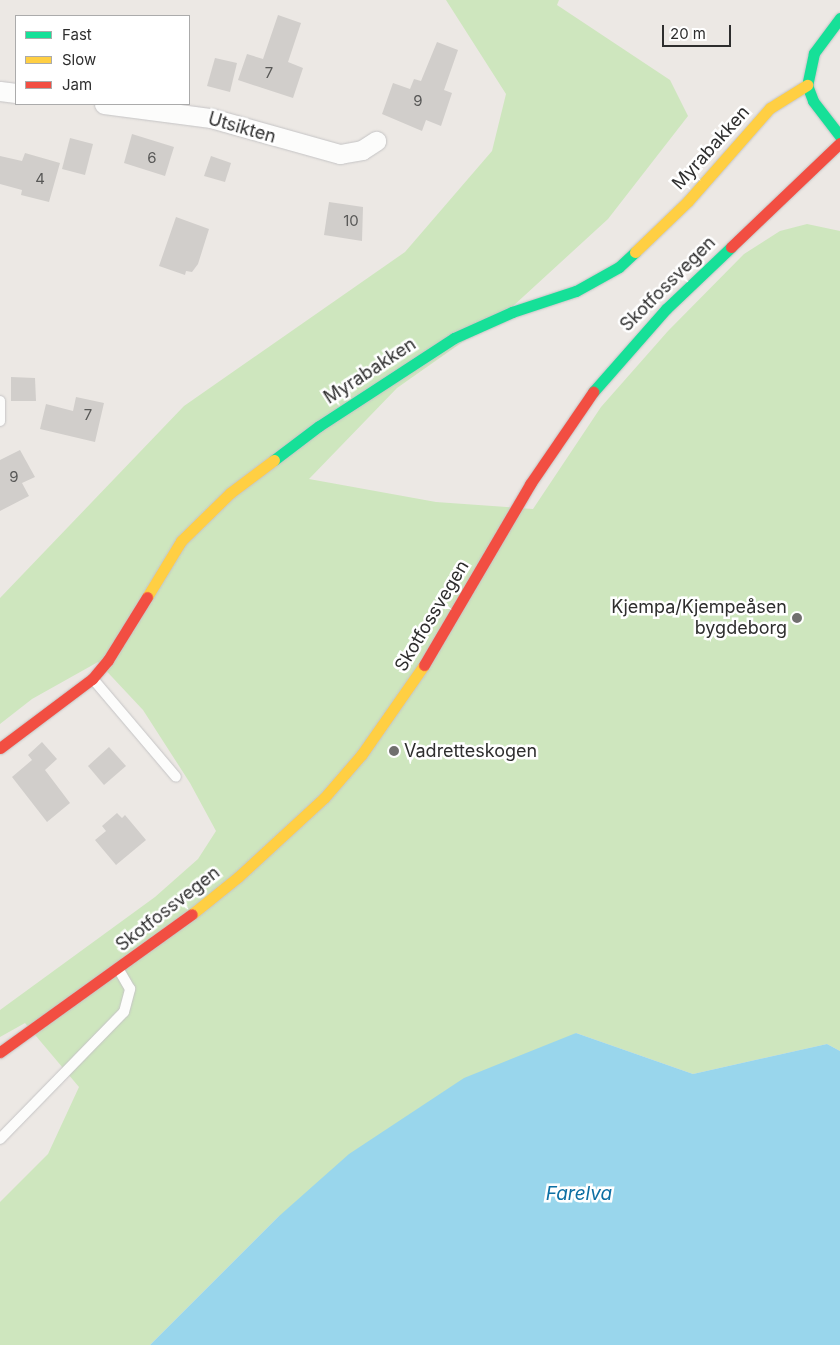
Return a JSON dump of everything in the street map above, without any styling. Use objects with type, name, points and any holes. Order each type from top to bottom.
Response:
[{"type":"main road","points":[[840,18],[814,53],[807,84],[813,101],[840,136]]},
{"type":"main road","name":"Myrabakken","points":[[0,748],[92,679],[113,653],[181,541],[230,493],[311,431],[454,338],[512,312],[576,291],[619,267],[688,201],[770,108],[807,84]]},
{"type":"main road","name":"Skotfossvegen","points":[[0,1052],[119,970],[238,877],[324,798],[362,754],[424,666],[530,484],[595,389],[666,309],[840,143]]},
{"type":"street","points":[[0,91],[15,93]]},
{"type":"street","name":"Utsikten","points":[[112,105],[211,118],[340,154],[362,150],[376,142]]},
{"type":"lane","points":[[0,401],[0,421]]},
{"type":"lane","points":[[92,679],[176,778]]},
{"type":"lane","points":[[0,1139],[124,1012],[130,990],[119,970]]},
{"type":"green space","points":[[446,0],[559,0],[557,5],[670,80],[688,116],[608,219],[512,307],[397,388],[309,479],[436,502],[533,509],[601,407],[668,331],[744,254],[780,231],[807,224],[840,231],[840,1051],[827,1044],[693,1074],[576,1033],[278,1217],[150,1345],[0,1345],[0,1202],[48,1154],[79,1087],[25,1023],[0,1037],[0,1010],[155,897],[198,859],[216,831],[190,783],[143,710],[98,662],[32,699],[0,724],[0,598],[184,406],[405,252],[492,151],[506,94]]},
{"type":"water","name":"Farelva","points":[[576,1033],[693,1074],[827,1044],[840,1051],[840,1345],[150,1345],[278,1217],[349,1154],[464,1078]]},
{"type":"building","points":[[278,15],[301,23],[288,62],[303,68],[293,98],[238,80],[247,54],[263,59]]},
{"type":"building","points":[[437,42],[458,50],[444,90],[452,93],[441,126],[426,120],[422,131],[382,114],[393,83],[410,89],[414,79],[421,81]]},
{"type":"building","points":[[215,58],[237,63],[230,92],[207,86]]},
{"type":"building","points":[[132,134],[174,147],[165,176],[124,163]]},
{"type":"building","points":[[70,138],[93,144],[85,175],[62,169]]},
{"type":"building","points":[[25,153],[60,163],[49,202],[21,195],[22,190],[0,184],[0,156],[22,161]]},
{"type":"building","points":[[211,156],[231,163],[225,182],[204,176]]},
{"type":"building","points":[[329,202],[363,207],[362,241],[324,235]]},
{"type":"building","points":[[176,217],[209,229],[198,264],[192,272],[186,271],[185,275],[159,266]]},
{"type":"building","points":[[11,377],[35,378],[36,401],[11,401]]},
{"type":"building","points":[[76,397],[104,403],[95,442],[40,429],[46,404],[73,411]]},
{"type":"building","points":[[20,450],[35,477],[22,483],[29,496],[0,511],[0,460]]},
{"type":"building","points":[[42,742],[57,759],[45,770],[70,803],[47,822],[12,777],[32,760],[28,755]]},
{"type":"building","points":[[109,747],[126,766],[104,785],[88,766]]},
{"type":"building","points":[[117,813],[122,818],[125,815],[146,840],[116,865],[95,840],[106,831],[102,826]]},
{"type":"traffic: fast","points":[[840,18],[814,53],[807,85],[813,101],[840,136]]},
{"type":"traffic: fast","points":[[593,392],[666,309],[731,247]]},
{"type":"traffic: fast","points":[[274,460],[319,426],[454,338],[512,312],[576,291],[619,267],[635,252]]},
{"type":"traffic: slow","points":[[635,252],[688,201],[770,108],[807,85]]},
{"type":"traffic: slow","points":[[147,597],[181,541],[230,493],[274,460]]},
{"type":"traffic: slow","points":[[192,914],[238,877],[324,798],[362,754],[424,665]]},
{"type":"traffic: jam","points":[[731,247],[840,143]]},
{"type":"traffic: jam","points":[[424,665],[530,484],[593,392]]},
{"type":"traffic: jam","points":[[0,748],[92,679],[108,660],[147,597]]},
{"type":"traffic: jam","points":[[0,1052],[192,914]]},
{"type":"place","name":"Kjempa/Kjempeåsen bygdeborg","points":[[797,618]]},
{"type":"place","name":"Vadretteskogen","points":[[394,751]]}]
